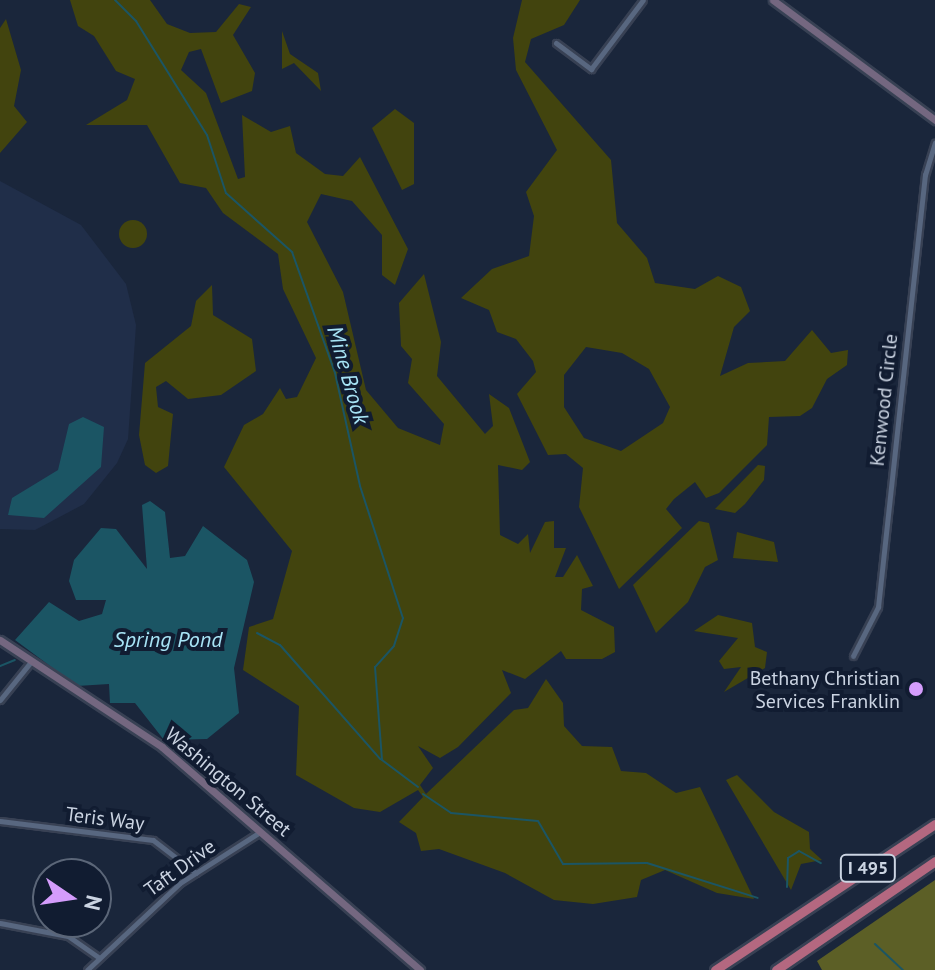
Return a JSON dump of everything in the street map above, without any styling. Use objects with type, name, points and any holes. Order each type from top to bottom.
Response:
[{"type":"highway","name":"I 495","points":[[715,970],[935,824]]},
{"type":"highway","name":"I 495","points":[[778,969],[935,861]]},
{"type":"main road","points":[[773,0],[935,120]]},
{"type":"main road","name":"Washington Street","points":[[0,640],[30,663],[146,735],[262,831],[420,970]]},
{"type":"street","points":[[556,43],[591,69],[643,0]]},
{"type":"street","name":"Kenwood Circle","points":[[853,656],[878,607],[925,175],[935,143]]},
{"type":"street","points":[[0,700],[30,663]]},
{"type":"street","name":"Teris Way","points":[[0,821],[153,840],[196,873]]},
{"type":"street","name":"Taft Drive","points":[[87,970],[196,873],[262,831]]},
{"type":"street","points":[[0,923],[68,936],[99,958]]},
{"type":"shaded area","points":[[70,0],[150,0],[167,24],[190,33],[216,32],[239,4],[251,7],[233,35],[255,73],[252,91],[221,103],[201,49],[189,52],[181,70],[206,93],[238,179],[245,177],[242,115],[271,132],[290,126],[296,153],[325,174],[343,176],[360,157],[408,249],[395,285],[382,275],[382,235],[352,201],[321,194],[307,222],[343,292],[366,390],[398,428],[440,445],[444,424],[408,383],[412,359],[401,346],[399,303],[424,274],[441,342],[437,376],[485,434],[493,426],[489,394],[509,408],[530,462],[522,470],[498,465],[500,535],[518,544],[528,534],[530,553],[545,522],[554,521],[554,548],[566,548],[555,577],[563,577],[577,555],[593,586],[582,589],[581,610],[614,627],[615,652],[602,659],[566,659],[561,651],[525,679],[502,670],[511,693],[458,747],[440,758],[418,746],[433,768],[420,785],[426,794],[514,710],[528,708],[546,679],[563,703],[564,726],[582,746],[612,747],[621,771],[646,773],[676,793],[700,787],[754,899],[717,893],[665,870],[641,880],[637,897],[593,904],[554,900],[505,873],[439,849],[421,851],[416,833],[399,822],[423,797],[418,790],[380,812],[354,808],[296,775],[299,706],[243,670],[249,627],[273,619],[292,551],[224,467],[244,425],[263,414],[280,388],[286,399],[297,397],[316,358],[283,289],[278,254],[223,213],[206,188],[180,183],[147,125],[86,125],[127,100],[135,79],[116,71],[94,36],[78,26]]},
{"type":"shaded area","points":[[522,0],[580,0],[564,25],[531,39],[525,62],[611,160],[617,223],[647,258],[655,283],[695,289],[718,276],[741,287],[750,311],[734,327],[720,376],[748,363],[785,361],[812,330],[831,353],[848,350],[847,365],[827,379],[812,408],[800,416],[769,417],[767,445],[719,493],[706,498],[695,482],[674,499],[666,509],[682,528],[619,589],[579,507],[583,468],[566,454],[548,455],[517,394],[536,372],[533,361],[516,339],[497,332],[489,310],[461,298],[492,269],[529,256],[534,216],[526,192],[557,150],[516,70],[513,38]],"holes":[[[586,347],[622,353],[649,369],[670,407],[663,423],[621,451],[584,438],[564,407],[564,375]]]},
{"type":"shaded area","points":[[6,19],[21,70],[14,106],[27,122],[0,153],[0,28]]},
{"type":"shaded area","points":[[282,31],[290,54],[318,73],[321,91],[294,63],[282,69]]},
{"type":"shaded area","points":[[395,109],[414,123],[414,184],[402,190],[372,128]]},
{"type":"shaded area","points":[[0,181],[81,225],[126,284],[136,325],[128,439],[117,463],[84,504],[35,530],[0,529]]},
{"type":"shaded area","points":[[133,220],[143,224],[147,234],[143,244],[133,248],[123,244],[119,234],[123,224]]},
{"type":"shaded area","points":[[212,285],[213,315],[252,339],[256,371],[221,395],[188,399],[166,381],[156,387],[158,407],[173,414],[168,466],[156,473],[145,465],[139,435],[145,363],[191,326],[196,301]]},
{"type":"shaded area","points":[[758,465],[765,466],[764,480],[745,504],[735,513],[715,509]]},
{"type":"shaded area","points":[[699,521],[709,523],[718,560],[705,567],[688,602],[656,633],[633,585]]},
{"type":"shaded area","points":[[737,532],[774,542],[778,562],[733,558]]},
{"type":"shaded area","points":[[718,615],[752,623],[755,647],[767,652],[765,668],[724,692],[741,667],[724,669],[719,661],[738,638],[694,631]]},
{"type":"shaded area","points":[[737,775],[774,812],[809,832],[810,849],[822,860],[801,864],[791,890],[726,780]]},
{"type":"green space","points":[[935,880],[935,970],[822,970],[817,961]]},
{"type":"water","points":[[83,417],[104,427],[101,467],[44,518],[8,515],[12,498],[58,470],[69,424]]},
{"type":"water","name":"Spring Pond","points":[[150,501],[165,512],[170,558],[185,556],[203,526],[247,560],[254,582],[234,668],[239,713],[207,739],[164,740],[135,703],[110,703],[109,684],[77,686],[15,640],[49,602],[79,621],[102,614],[106,600],[76,600],[69,581],[74,560],[101,528],[116,529],[147,569],[142,505]]},
{"type":"waterway","name":"Mine Brook","points":[[115,0],[136,21],[207,135],[226,193],[292,252],[335,373],[360,486],[403,618],[394,646],[375,667],[382,760],[418,787]]},
{"type":"waterway","points":[[257,633],[280,645],[380,759]]},
{"type":"waterway","points":[[0,666],[15,660]]},
{"type":"waterway","name":"Mine Brook","points":[[423,794],[451,813],[538,821],[563,864],[647,863],[758,898]]},
{"type":"waterway","name":"Mine Brook","points":[[787,887],[788,858],[799,851],[821,863]]},
{"type":"waterway","name":"Mine Brook","points":[[875,944],[903,970]]},
{"type":"place","name":"Bethany Christian Services Franklin","points":[[916,689]]}]
